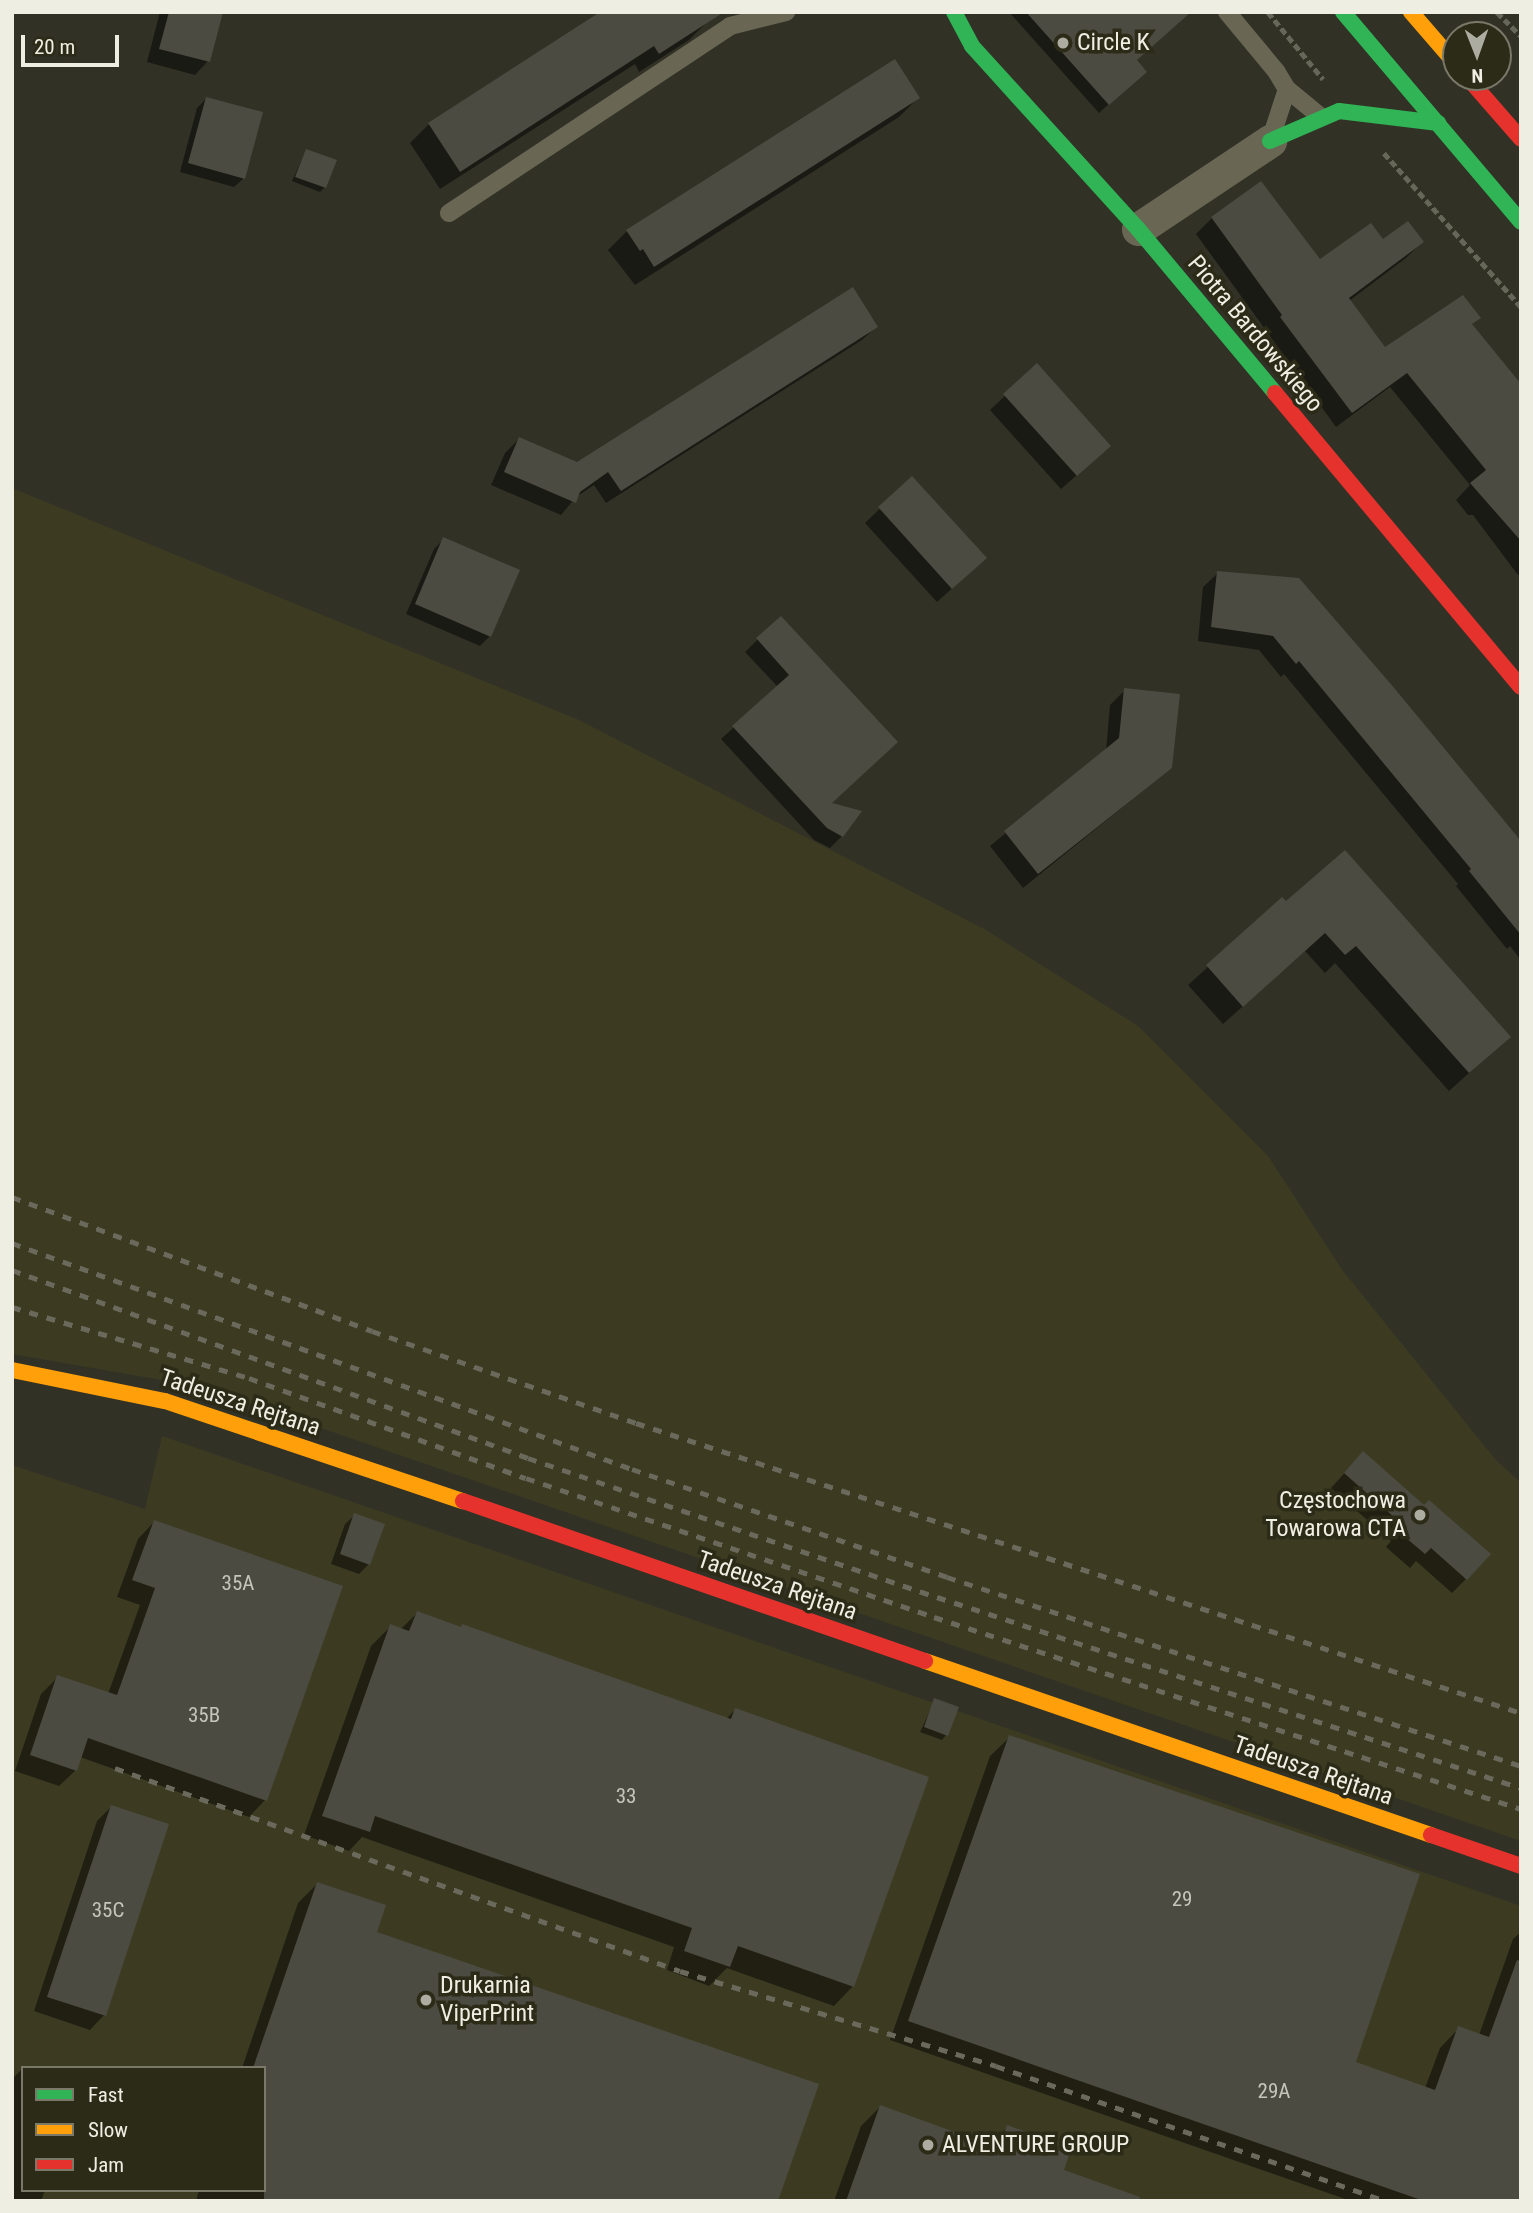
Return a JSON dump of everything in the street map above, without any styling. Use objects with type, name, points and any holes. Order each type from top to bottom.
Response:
[{"type":"street","name":"Piotra Bardowskiego","points":[[954,12],[972,46],[1054,140],[1138,229],[1521,687]]},
{"type":"street","points":[[1343,12],[1521,222]]},
{"type":"street","points":[[1411,12],[1442,48]]},
{"type":"street","points":[[1479,91],[1521,139]]},
{"type":"street","points":[[1138,229],[1270,141],[1321,117],[1339,111],[1438,123]]},
{"type":"street","name":"Tadeusza Rejtana","points":[[12,1370],[165,1401],[253,1429],[1521,1866]]},
{"type":"lane","points":[[449,213],[730,26],[786,12]]},
{"type":"lane","points":[[1227,12],[1276,71],[1287,89],[1321,117]]},
{"type":"lane","points":[[1270,141],[1287,89]]},
{"type":"path","points":[[1268,12],[1327,83]]},
{"type":"path","points":[[1497,12],[1521,36]]},
{"type":"path","points":[[1376,149],[1389,155],[1521,307]]},
{"type":"shaded area","points":[[12,488],[579,720],[986,930],[1138,1026],[1268,1156],[1343,1271],[1495,1459],[1521,1483],[1521,1841],[202,1387],[12,1354]]},
{"type":"shaded area","points":[[162,1436],[1521,1906],[1521,2201],[12,2201],[12,1465],[145,1509]]},
{"type":"building","points":[[169,12],[223,12],[210,62],[159,49]]},
{"type":"building","points":[[600,12],[724,12],[659,54],[654,46],[460,172],[428,123]]},
{"type":"building","points":[[1026,12],[1191,12],[1137,60],[1147,72],[1109,105]]},
{"type":"building","points":[[895,59],[920,98],[654,267],[643,249],[640,251],[626,230]]},
{"type":"building","points":[[206,97],[263,112],[245,179],[188,163]]},
{"type":"building","points":[[306,149],[337,160],[326,188],[295,177]]},
{"type":"building","points":[[1261,181],[1320,259],[1371,223],[1383,239],[1408,221],[1424,242],[1349,298],[1385,347],[1463,295],[1481,318],[1472,324],[1521,384],[1521,541],[1470,483],[1486,470],[1407,373],[1352,413],[1280,317],[1282,315],[1211,217]]},
{"type":"building","points":[[853,287],[878,327],[621,491],[608,472],[580,492],[576,503],[504,472],[519,437],[577,462]]},
{"type":"building","points":[[1037,363],[1111,446],[1077,476],[1003,394]]},
{"type":"building","points":[[912,476],[987,558],[952,589],[878,507]]},
{"type":"building","points":[[443,537],[520,570],[491,637],[415,604]]},
{"type":"building","points":[[1217,571],[1299,578],[1390,683],[1521,841],[1521,935],[1469,871],[1471,869],[1299,661],[1296,664],[1273,636],[1211,627]]},
{"type":"building","points":[[781,616],[898,742],[832,803],[862,811],[843,837],[827,828],[732,726],[789,675],[756,638]]},
{"type":"building","points":[[1124,688],[1180,694],[1172,768],[1038,874],[1004,831],[1119,738]]},
{"type":"building","points":[[1345,850],[1511,1037],[1469,1073],[1356,946],[1345,955],[1325,933],[1243,1007],[1206,965],[1282,897],[1286,901]]},
{"type":"building","name":"Częstochowa Towarowa CTA","points":[[1363,1451],[1424,1505],[1429,1500],[1491,1554],[1467,1580],[1431,1548],[1425,1554],[1399,1532],[1404,1526],[1344,1473]]},
{"type":"building","points":[[354,1513],[385,1524],[370,1565],[340,1554]]},
{"type":"building","points":[[154,1520],[343,1586],[267,1801],[88,1738],[77,1771],[30,1755],[57,1675],[117,1695],[155,1588],[132,1580]]},
{"type":"building","points":[[417,1611],[461,1627],[462,1624],[731,1719],[735,1708],[929,1777],[854,1987],[738,1946],[730,1967],[684,1951],[692,1928],[375,1816],[370,1832],[322,1816],[390,1624],[409,1631]]},
{"type":"building","points":[[934,1698],[959,1707],[948,1736],[924,1727]]},
{"type":"building","points":[[1009,1735],[1420,1874],[1356,2062],[1435,2090],[1458,2026],[1489,2037],[1517,1960],[1521,1961],[1521,2201],[1424,2201],[908,2021]]},
{"type":"building","points":[[111,1805],[169,1824],[106,2016],[47,1997]]},
{"type":"building","name":"Drukarnia ViperPrint","points":[[317,1882],[386,1905],[377,1932],[819,2084],[778,2201],[264,2201],[266,2066],[254,2066]]},
{"type":"building","name":"ALVENTURE GROUP","points":[[880,2105],[999,2148],[1007,2125],[1055,2142],[1052,2148],[1069,2155],[1064,2170],[1140,2197],[1139,2201],[846,2201]]},
{"type":"railway","points":[[12,1197],[372,1331],[636,1423],[1521,1713]]},
{"type":"railway","points":[[12,1243],[632,1469],[947,1577],[1521,1766]]},
{"type":"railway","points":[[12,1270],[528,1458],[937,1597],[1521,1788]]},
{"type":"railway","points":[[12,1307],[249,1378],[526,1478],[934,1617],[1521,1809]]},
{"type":"railway","points":[[115,1768],[680,1971],[996,2066],[1385,2201]]},
{"type":"traffic: fast","points":[[954,12],[972,46],[1138,229],[1275,393]]},
{"type":"traffic: fast","points":[[1343,12],[1521,222]]},
{"type":"traffic: fast","points":[[1270,141],[1339,111],[1438,123]]},
{"type":"traffic: slow","points":[[1411,12],[1442,48]]},
{"type":"traffic: slow","points":[[12,1370],[165,1401],[463,1501]]},
{"type":"traffic: slow","points":[[925,1661],[1431,1835]]},
{"type":"traffic: jam","points":[[1479,91],[1521,139]]},
{"type":"traffic: jam","points":[[1275,393],[1521,687]]},
{"type":"traffic: jam","points":[[463,1501],[925,1661]]},
{"type":"traffic: jam","points":[[1431,1835],[1521,1866]]},
{"type":"place","name":"Circle K","points":[[1063,43]]},
{"type":"place","name":"Częstochowa Towarowa CTA","points":[[1420,1515]]},
{"type":"place","name":"Drukarnia ViperPrint","points":[[426,2000]]},
{"type":"place","name":"ALVENTURE GROUP","points":[[928,2145]]}]
